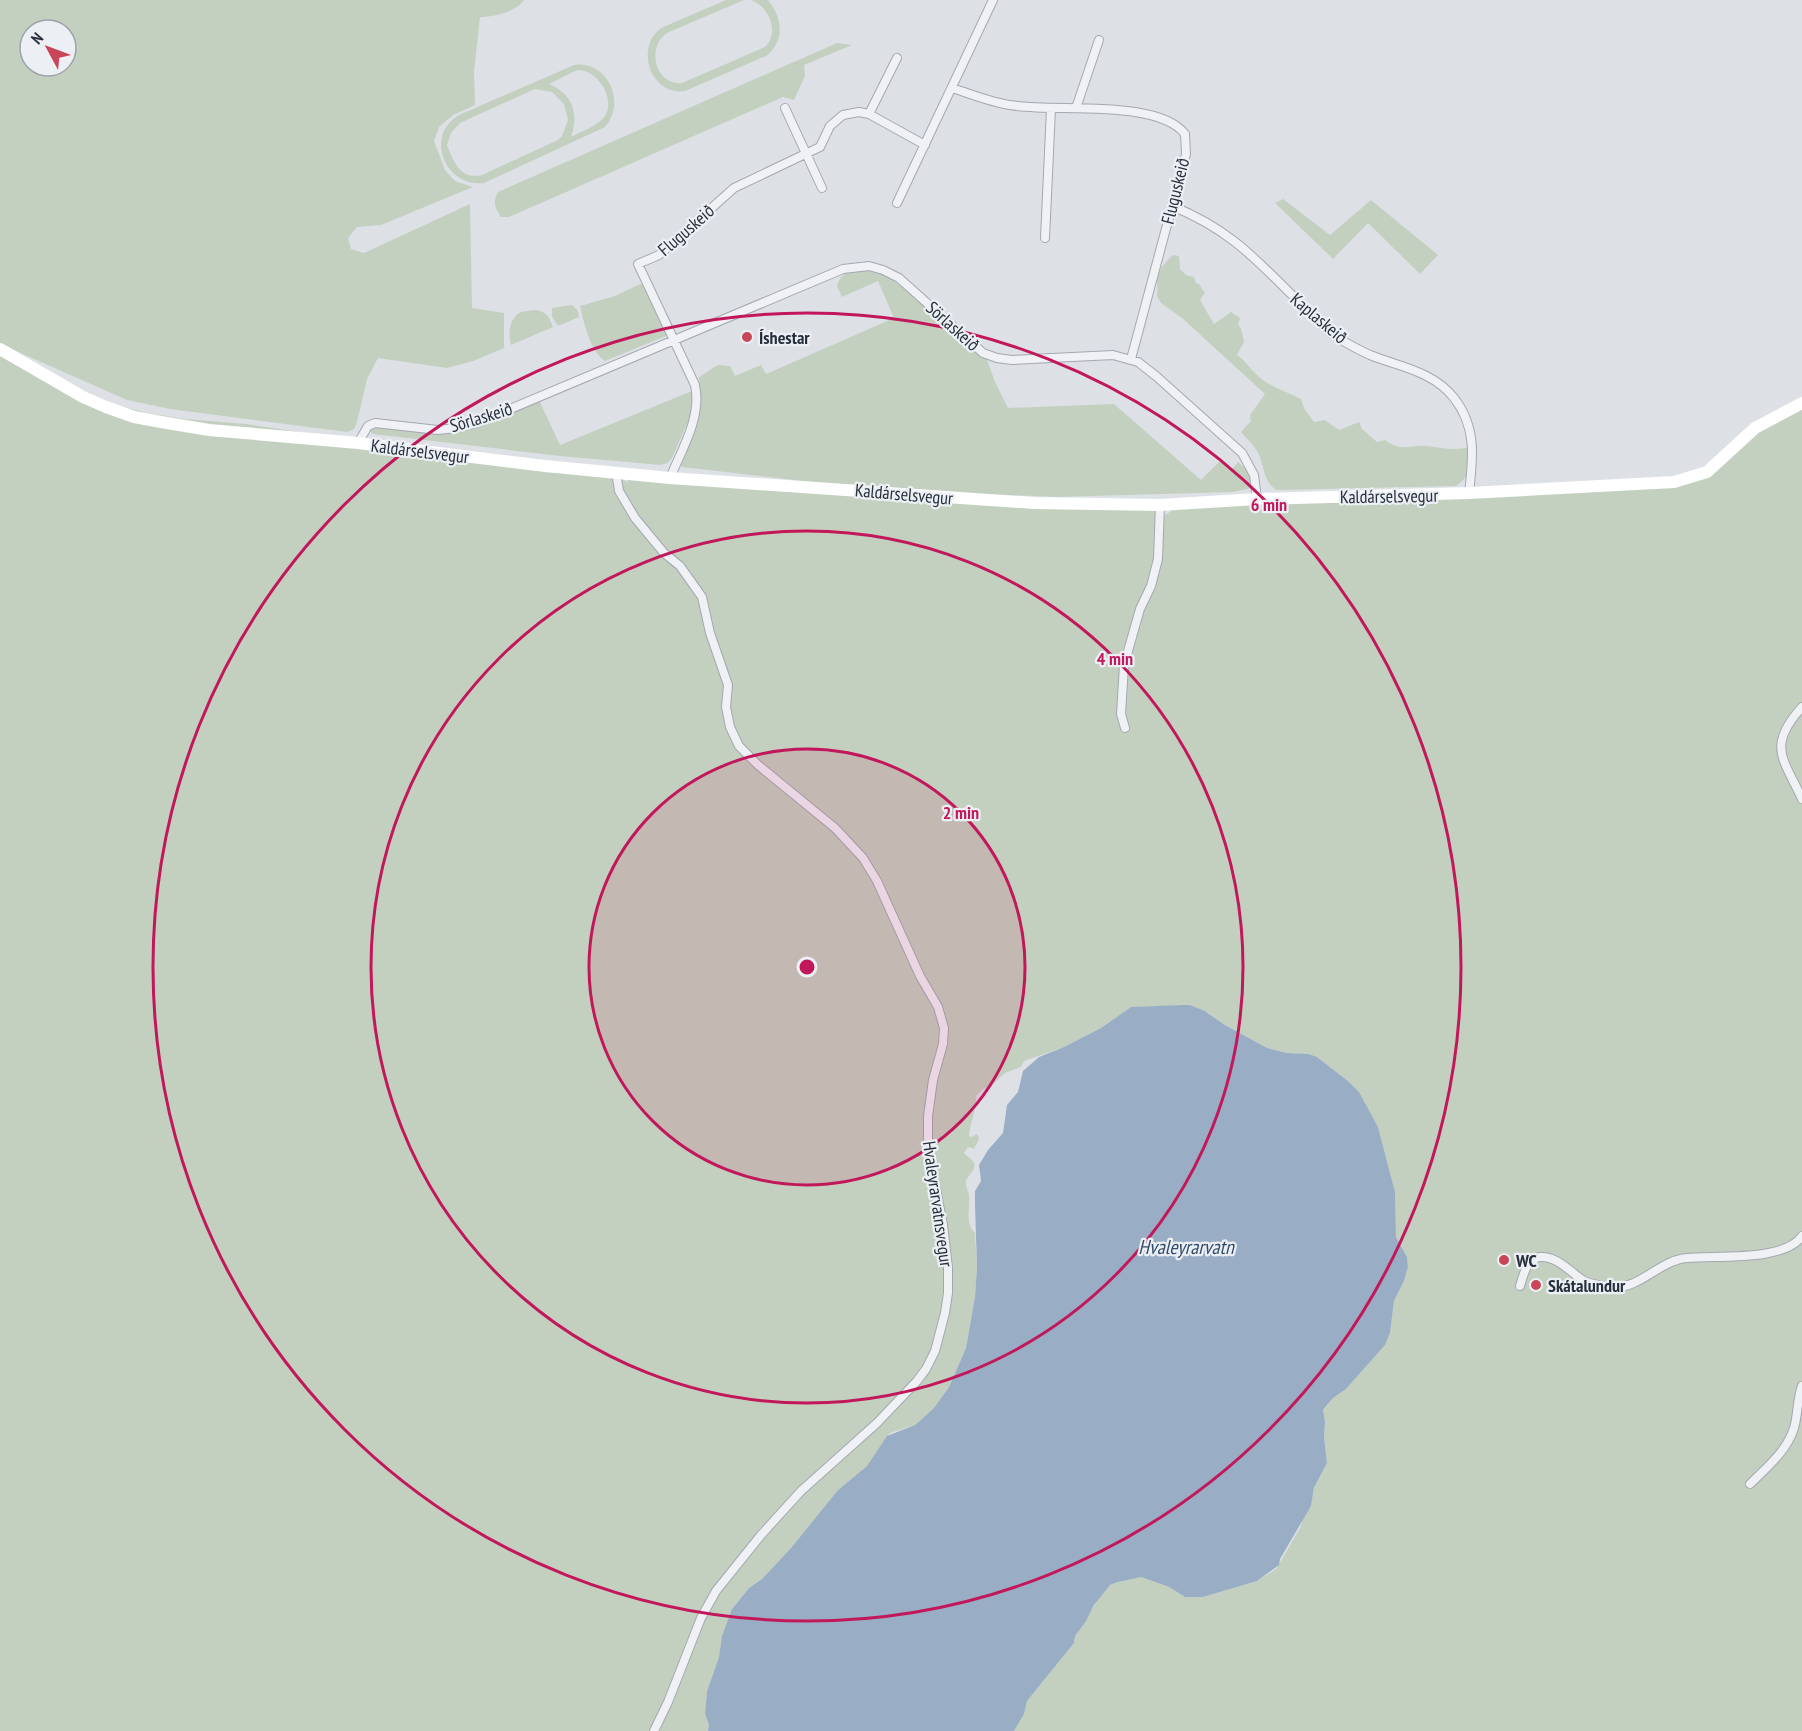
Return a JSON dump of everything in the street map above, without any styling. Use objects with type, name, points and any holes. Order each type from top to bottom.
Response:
[{"type":"street","points":[[897,203],[993,0]]},
{"type":"street","points":[[1077,108],[1099,40]]},
{"type":"street","points":[[897,58],[869,114],[925,145]]},
{"type":"street","name":"Fluguskeið","points":[[951,88],[1009,105],[1143,114],[1168,121],[1178,126],[1185,134],[1186,154],[1131,359]]},
{"type":"street","points":[[785,108],[822,188]]},
{"type":"street","points":[[1046,238],[1051,109]]},
{"type":"street","name":"Fluguskeið","points":[[674,340],[638,264],[659,255],[734,188],[820,147],[830,126],[838,118],[854,112],[869,114]]},
{"type":"street","name":"Kaplaskeið","points":[[1172,206],[1207,222],[1237,242],[1336,336],[1369,355],[1418,371],[1443,386],[1454,398],[1470,429],[1473,451],[1469,494]]},
{"type":"street","name":"Sörlaskeið","points":[[358,443],[368,426],[375,423],[438,430],[477,423],[843,268],[869,267],[883,270],[899,278],[983,353],[990,356],[1012,360],[1113,355],[1131,359],[1149,370],[1242,453],[1254,475],[1257,499]]},
{"type":"street","points":[[670,478],[692,424],[698,398],[695,385],[674,340]]},
{"type":"street","name":"Kaldárselsvegur","points":[[0,350],[83,397],[134,417],[210,430],[358,443],[545,466],[670,478],[1011,502],[1160,505],[1257,499],[1469,494],[1653,484],[1689,479],[1707,472],[1755,428],[1802,403]]},
{"type":"street","name":"Hvaleyrarvatnsvegur","points":[[616,472],[620,491],[635,518],[663,553],[680,566],[702,597],[710,633],[728,685],[726,707],[729,727],[739,746],[758,765],[835,828],[863,858],[877,881],[920,976],[938,1007],[945,1028],[933,1080],[928,1116],[928,1148],[943,1225],[948,1268],[945,1313],[935,1351],[926,1369],[913,1385],[860,1440],[801,1491],[761,1535],[716,1591],[700,1617],[669,1702],[654,1731]]},
{"type":"street","points":[[1125,728],[1121,714],[1124,665],[1140,609],[1158,559],[1160,505]]},
{"type":"street","points":[[1802,707],[1782,736],[1780,754],[1802,800]]},
{"type":"street","points":[[1520,1286],[1526,1269],[1540,1257],[1559,1263],[1587,1282],[1618,1288],[1643,1279],[1663,1265],[1680,1259],[1769,1252],[1792,1246],[1801,1241]]},
{"type":"street","points":[[1750,1484],[1789,1441],[1797,1415],[1802,1386]]},
{"type":"green space","points":[[0,0],[524,0],[516,8],[504,13],[480,17],[474,72],[475,105],[453,115],[439,127],[434,141],[445,170],[455,181],[473,187],[381,225],[357,227],[348,238],[351,249],[364,253],[470,204],[472,308],[504,313],[504,348],[473,361],[447,368],[378,358],[367,379],[357,422],[354,429],[347,432],[170,409],[127,400],[0,344]]},
{"type":"green space","points":[[726,0],[744,0],[669,32],[662,38],[655,55],[656,63],[665,78],[682,83],[765,47],[772,35],[770,20],[763,8],[751,0],[768,0],[777,14],[780,29],[772,50],[766,56],[685,91],[673,91],[663,86],[655,79],[650,69],[649,47],[653,37],[661,28]]},
{"type":"green space","points":[[837,43],[852,45],[804,65],[805,76],[794,100],[783,97],[509,217],[501,217],[497,210],[495,199],[498,192]]},
{"type":"green space","points":[[574,65],[586,65],[596,69],[604,76],[614,95],[611,117],[605,127],[484,183],[471,182],[459,177],[444,159],[441,147],[442,135],[448,124],[459,115]],"holes":[[[577,70],[584,71],[598,79],[606,93],[608,109],[598,123],[571,137],[574,120],[572,106],[564,93],[549,84]],[[535,89],[552,92],[564,104],[568,120],[562,136],[558,140],[482,175],[474,176],[463,172],[455,163],[447,145],[451,133],[460,123]]]},
{"type":"green space","points":[[1283,199],[1330,235],[1371,200],[1438,255],[1420,274],[1368,223],[1333,259],[1275,203]]},
{"type":"green space","points":[[1173,255],[1179,256],[1180,269],[1186,275],[1194,277],[1205,293],[1200,300],[1214,324],[1231,312],[1240,318],[1238,325],[1241,328],[1244,342],[1237,355],[1263,380],[1301,399],[1304,408],[1314,422],[1325,420],[1339,430],[1359,422],[1362,429],[1377,442],[1385,440],[1401,447],[1454,449],[1470,447],[1470,464],[1465,478],[1456,486],[1277,490],[1272,487],[1266,478],[1260,456],[1241,432],[1251,421],[1250,415],[1265,394],[1182,318],[1161,303],[1157,296],[1158,274]]},
{"type":"green space","points":[[870,271],[888,276],[955,331],[984,351],[995,382],[1008,408],[1114,404],[1201,480],[1221,460],[1232,469],[1238,462],[1248,473],[1252,488],[1233,492],[1056,497],[958,493],[803,481],[682,467],[679,461],[693,431],[698,410],[699,377],[718,365],[730,366],[735,376],[761,365],[766,374],[894,318],[878,281],[842,297],[837,286],[842,276],[849,272]]},
{"type":"green space","points":[[640,284],[648,286],[667,330],[666,336],[605,361],[595,351],[580,306],[615,296]]},
{"type":"green space","points":[[572,305],[578,311],[579,317],[558,326],[552,317],[552,308]]},
{"type":"green space","points":[[534,310],[546,315],[553,327],[511,345],[510,332],[513,319],[519,313]]},
{"type":"green space","points":[[0,356],[119,406],[148,413],[185,419],[246,424],[352,440],[610,470],[628,483],[627,478],[1155,508],[1156,521],[1182,504],[1671,487],[1768,426],[1802,408],[1802,1731],[1014,1731],[1024,1714],[1027,1701],[1074,1643],[1075,1636],[1110,1585],[1141,1577],[1169,1587],[1185,1597],[1203,1597],[1257,1581],[1276,1569],[1311,1506],[1314,1489],[1327,1463],[1323,1411],[1385,1345],[1390,1333],[1394,1301],[1408,1267],[1407,1257],[1396,1237],[1395,1192],[1378,1127],[1358,1092],[1348,1081],[1317,1057],[1267,1048],[1225,1025],[1209,1013],[1190,1005],[1131,1007],[1101,1028],[1064,1047],[1024,1061],[1021,1067],[1005,1073],[976,1096],[969,1136],[977,1134],[979,1139],[974,1149],[968,1147],[964,1153],[974,1163],[966,1186],[969,1195],[969,1220],[975,1233],[977,1267],[975,1297],[966,1348],[949,1387],[934,1408],[915,1425],[890,1433],[867,1466],[838,1490],[791,1548],[762,1579],[749,1588],[732,1609],[707,1691],[705,1714],[709,1725],[708,1731],[0,1731]]},
{"type":"green space","points":[[692,391],[693,410],[672,458],[661,465],[560,456],[373,434],[370,431],[370,428],[379,423],[388,421],[437,428],[470,425],[539,400],[560,445]]},
{"type":"water","name":"Hvaleyrarvatn","points":[[1190,1005],[1205,1011],[1267,1048],[1317,1057],[1359,1092],[1378,1127],[1395,1192],[1396,1237],[1407,1257],[1408,1267],[1394,1301],[1390,1333],[1385,1345],[1346,1389],[1333,1398],[1323,1410],[1327,1463],[1314,1488],[1311,1506],[1280,1559],[1279,1565],[1257,1581],[1203,1597],[1185,1597],[1169,1587],[1141,1577],[1110,1585],[1094,1605],[1075,1636],[1074,1643],[1027,1701],[1024,1714],[1014,1731],[708,1731],[709,1725],[705,1714],[707,1691],[732,1609],[749,1588],[762,1579],[791,1548],[838,1490],[867,1466],[887,1436],[915,1425],[934,1408],[949,1387],[966,1348],[975,1297],[977,1267],[975,1191],[981,1181],[979,1165],[1003,1133],[1007,1105],[1018,1092],[1023,1071],[1039,1057],[1101,1028],[1131,1007]]},
{"type":"place","name":"Íshestar","points":[[747,337]]},
{"type":"place","name":"WC","points":[[1504,1260]]},
{"type":"place","name":"Skátalundur","points":[[1536,1285]]}]
